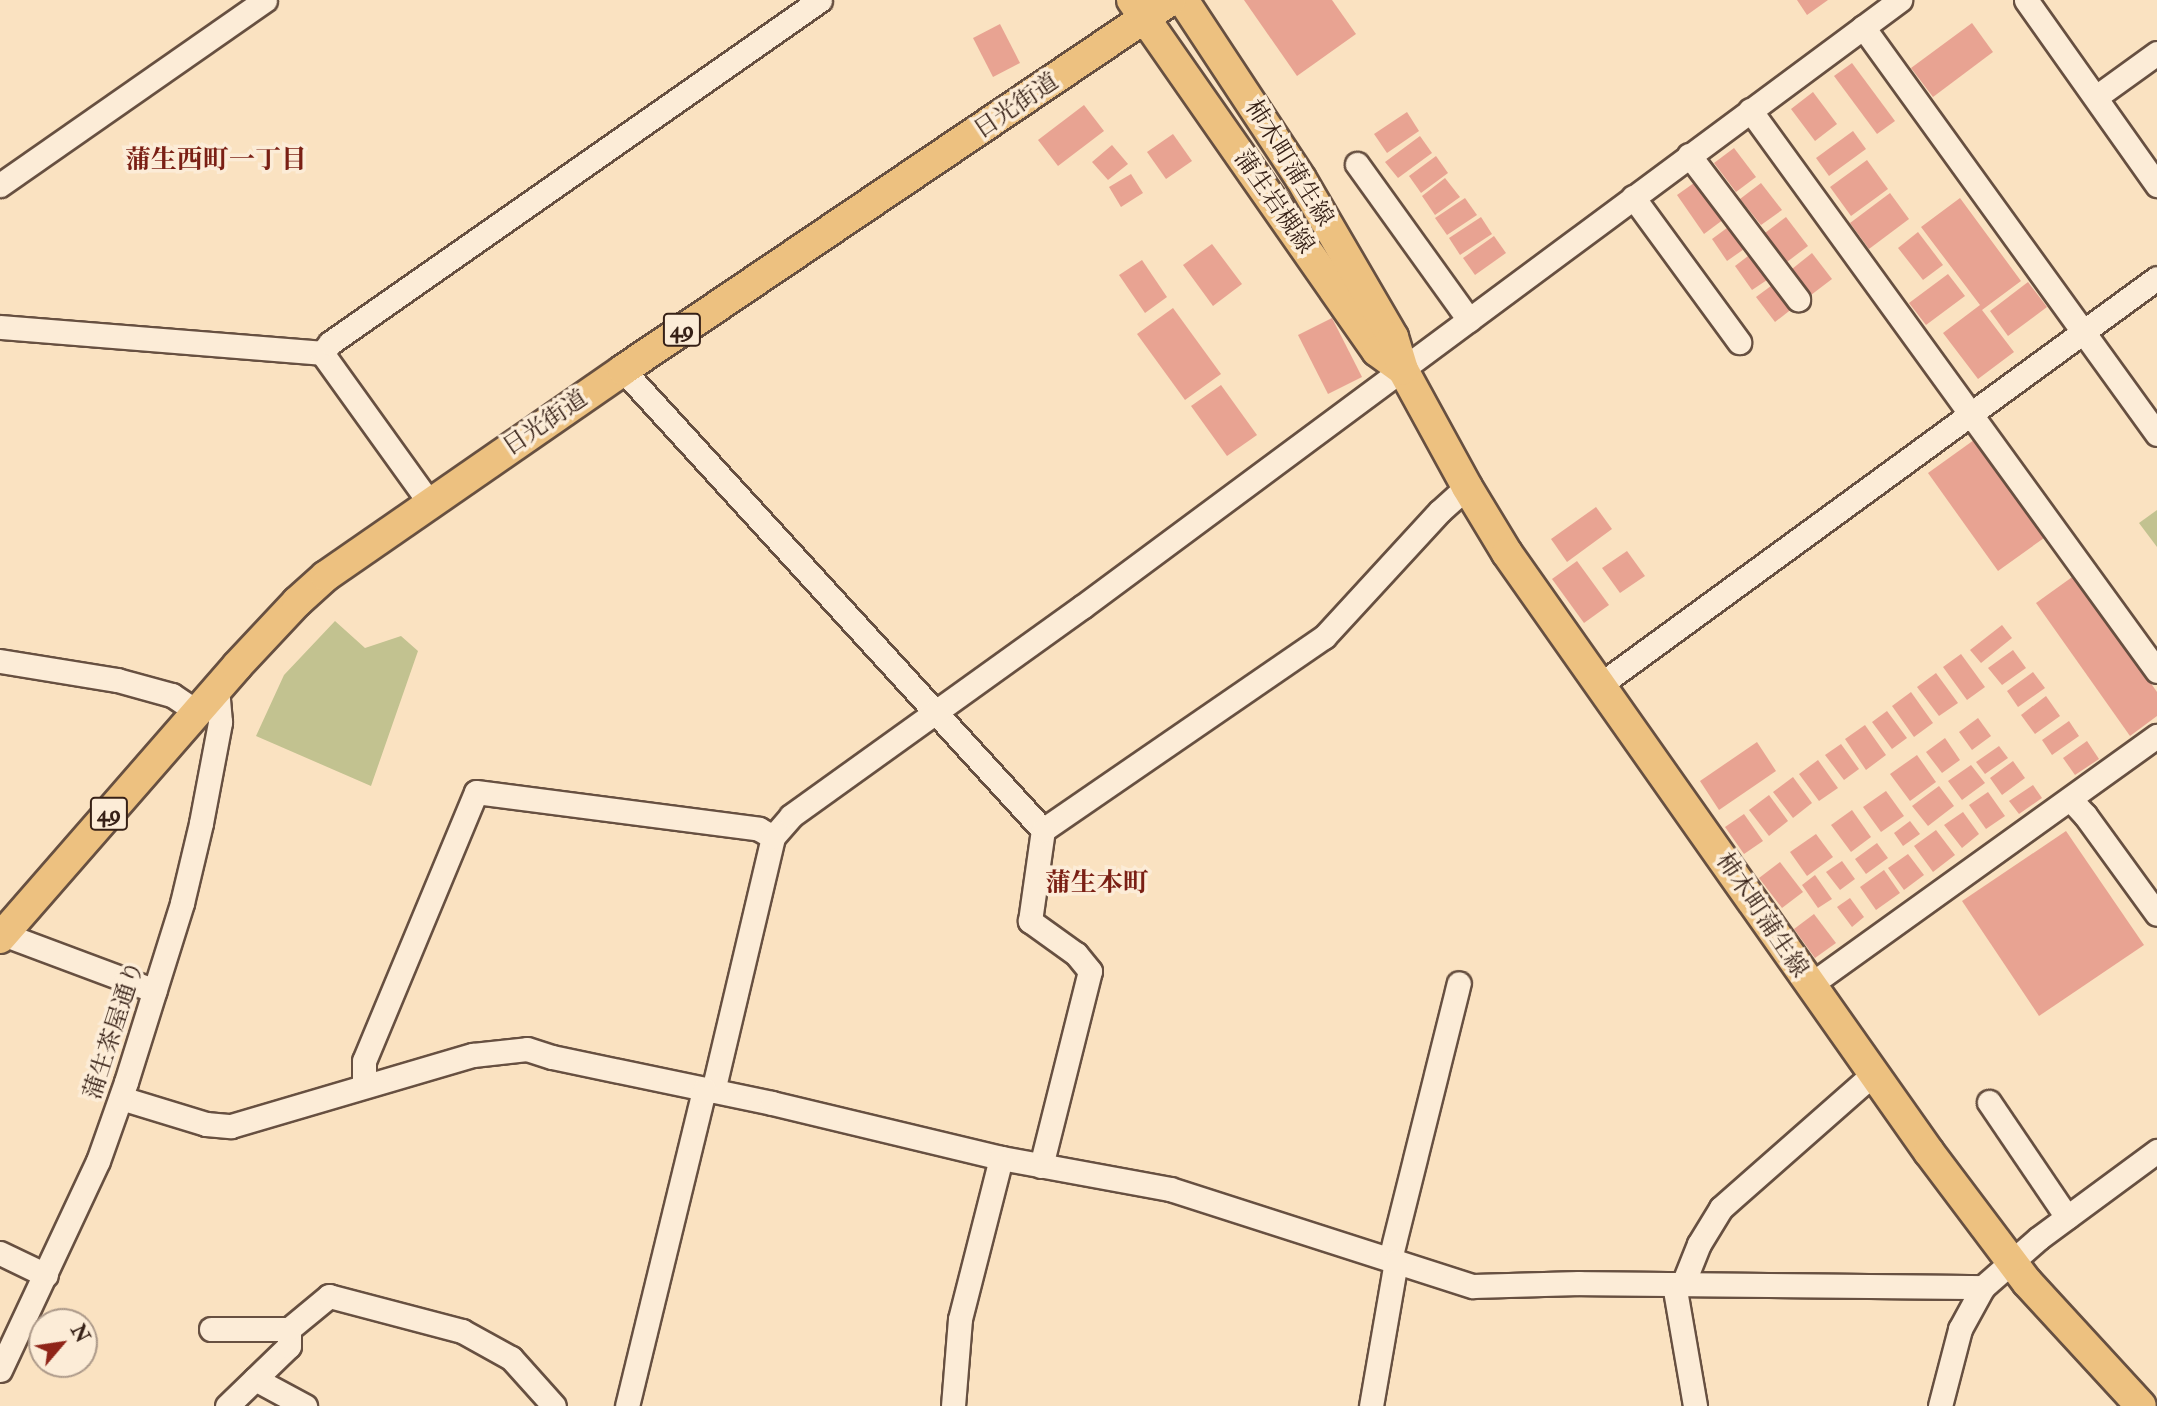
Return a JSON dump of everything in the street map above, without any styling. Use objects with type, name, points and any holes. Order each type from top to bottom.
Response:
[{"type":"main road","name":"日光街道","points":[[1,935],[197,712],[297,602],[326,576],[1138,9],[1171,0]]},
{"type":"main road","name":"柿木町蒲生線","points":[[1183,0],[1301,179],[1393,337],[1403,370]]},
{"type":"main road","name":"蒲生岩槻線","points":[[1138,9],[1377,351],[1403,370],[1420,398]]},
{"type":"main road","name":"柿木町蒲生線","points":[[1420,398],[1467,487],[1507,553],[1873,1074],[2012,1262],[2141,1406]]},
{"type":"street","points":[[0,185],[265,0]]},
{"type":"street","points":[[322,353],[330,343],[820,0]]},
{"type":"street","points":[[627,1406],[773,837],[790,816],[937,712],[1403,370],[1900,0]]},
{"type":"street","points":[[2026,0],[2157,185]]},
{"type":"street","points":[[1863,27],[2157,434]]},
{"type":"street","points":[[2096,97],[2157,53]]},
{"type":"street","points":[[1750,110],[2157,671]]},
{"type":"street","points":[[1689,155],[1798,299]]},
{"type":"street","points":[[1357,163],[1469,320]]},
{"type":"street","points":[[1633,197],[1738,342]]},
{"type":"street","points":[[1601,684],[1973,415],[2081,331],[2157,278]]},
{"type":"street","points":[[0,327],[322,353],[429,502]]},
{"type":"street","points":[[623,370],[1043,830]]},
{"type":"street","points":[[1041,1166],[1090,971],[1076,954],[1030,921],[1043,830],[1324,637],[1440,511],[1467,487]]},
{"type":"street","points":[[0,661],[117,680],[172,695],[197,712]]},
{"type":"street","name":"蒲生茶屋通り","points":[[0,1370],[98,1161],[121,1098],[182,903],[220,722],[217,690]]},
{"type":"street","points":[[1810,985],[2157,736]]},
{"type":"street","points":[[364,1086],[365,1061],[476,792],[759,829],[773,837]]},
{"type":"street","points":[[2070,799],[2085,815],[2157,915]]},
{"type":"street","points":[[1,935],[155,991]]},
{"type":"street","points":[[1371,1406],[1393,1260],[1459,983]]},
{"type":"street","points":[[121,1098],[206,1124],[231,1126],[473,1055],[527,1049],[552,1057],[709,1090],[1001,1158],[1190,1194],[1473,1286],[1679,1284],[1983,1287]]},
{"type":"street","points":[[1695,1406],[1679,1284],[1699,1244],[1721,1208],[1873,1074]]},
{"type":"street","points":[[1989,1102],[2067,1217]]},
{"type":"street","points":[[1940,1406],[1960,1329],[1983,1287],[2067,1217],[2157,1151]]},
{"type":"street","points":[[953,1406],[960,1319],[1001,1158]]},
{"type":"street","points":[[0,1253],[46,1275]]},
{"type":"street","points":[[211,1329],[289,1329],[329,1296],[462,1331],[511,1358],[554,1406]]},
{"type":"street","points":[[227,1406],[289,1346],[289,1329]]},
{"type":"street","points":[[255,1379],[305,1406]]},
{"type":"green space","points":[[2157,510],[2157,547],[2139,523]]},
{"type":"green space","points":[[335,621],[365,648],[401,636],[418,651],[371,786],[256,736],[284,675]]},
{"type":"building","points":[[1244,0],[1332,0],[1356,34],[1297,76]]},
{"type":"building","points":[[1797,0],[1828,0],[1807,15]]},
{"type":"building","points":[[1972,23],[1993,52],[1933,97],[1911,68]]},
{"type":"building","points":[[1000,24],[1020,63],[993,77],[973,38]]},
{"type":"building","points":[[1852,63],[1895,121],[1877,134],[1834,76]]},
{"type":"building","points":[[1813,92],[1837,124],[1815,141],[1791,109]]},
{"type":"building","points":[[1084,105],[1104,131],[1058,166],[1038,140]]},
{"type":"building","points":[[1407,112],[1419,131],[1387,153],[1374,134]]},
{"type":"building","points":[[1853,131],[1866,149],[1829,176],[1816,158]]},
{"type":"building","points":[[1173,134],[1192,161],[1166,179],[1147,152]]},
{"type":"building","points":[[1420,136],[1432,153],[1398,178],[1385,162]]},
{"type":"building","points":[[1112,145],[1128,164],[1108,180],[1092,162]]},
{"type":"building","points":[[1734,148],[1756,177],[1736,192],[1714,163]]},
{"type":"building","points":[[1436,156],[1448,173],[1421,193],[1409,176]]},
{"type":"building","points":[[1867,160],[1888,189],[1851,216],[1830,187]]},
{"type":"building","points":[[1131,174],[1143,193],[1121,207],[1109,187]]},
{"type":"building","points":[[1445,178],[1460,197],[1435,215],[1422,196]]},
{"type":"building","points":[[1701,178],[1728,216],[1704,234],[1677,195]]},
{"type":"building","points":[[1761,183],[1782,210],[1761,225],[1740,199]]},
{"type":"building","points":[[1890,193],[1909,219],[1869,249],[1850,223]]},
{"type":"building","points":[[1465,198],[1477,215],[1447,235],[1435,218]]},
{"type":"building","points":[[1960,198],[2021,281],[1982,310],[2014,352],[1978,379],[1943,333],[1980,305],[1921,227]]},
{"type":"building","points":[[1481,217],[1492,234],[1460,255],[1449,238]]},
{"type":"building","points":[[1786,217],[1808,246],[1783,265],[1761,236]]},
{"type":"building","points":[[1731,225],[1747,247],[1727,261],[1712,239]]},
{"type":"building","points":[[1918,232],[1943,265],[1923,280],[1898,248]]},
{"type":"building","points":[[1494,236],[1506,253],[1475,275],[1463,258]]},
{"type":"building","points":[[1212,244],[1242,284],[1213,306],[1183,265]]},
{"type":"building","points":[[1752,253],[1770,278],[1752,290],[1735,266]]},
{"type":"building","points":[[1812,253],[1832,279],[1811,295],[1792,269]]},
{"type":"building","points":[[1142,260],[1167,297],[1145,313],[1119,275]]},
{"type":"building","points":[[1948,274],[1965,296],[1926,325],[1909,303]]},
{"type":"building","points":[[2028,282],[2047,307],[2008,336],[1990,311]]},
{"type":"building","points":[[1775,283],[1793,308],[1775,322],[1756,297]]},
{"type":"building","points":[[1173,308],[1221,374],[1185,400],[1137,334]]},
{"type":"building","points":[[1332,318],[1362,377],[1328,394],[1298,335]]},
{"type":"building","points":[[1221,385],[1257,435],[1227,456],[1191,406]]},
{"type":"building","points":[[1974,440],[2044,538],[1998,571],[1928,473]]},
{"type":"building","points":[[1596,507],[1612,529],[1567,562],[1551,539]]},
{"type":"building","points":[[1627,551],[1645,576],[1620,593],[1602,568]]},
{"type":"building","points":[[1577,561],[1609,605],[1584,623],[1552,579]]},
{"type":"building","points":[[2075,575],[2157,692],[2157,716],[2130,736],[2036,603]]},
{"type":"building","points":[[2002,625],[2012,638],[1981,663],[1970,650]]},
{"type":"building","points":[[2013,650],[2026,668],[2002,685],[1988,668]]},
{"type":"building","points":[[1961,654],[1985,687],[1967,700],[1943,667]]},
{"type":"building","points":[[2033,672],[2045,688],[2018,707],[2007,691]]},
{"type":"building","points":[[1936,673],[1958,703],[1939,716],[1917,687]]},
{"type":"building","points":[[1911,692],[1933,723],[1914,737],[1892,706]]},
{"type":"building","points":[[2046,696],[2060,716],[2035,734],[2021,715]]},
{"type":"building","points":[[1887,711],[1907,738],[1892,749],[1872,722]]},
{"type":"building","points":[[1978,718],[1991,736],[1972,750],[1959,732]]},
{"type":"building","points":[[2069,721],[2079,736],[2052,755],[2042,740]]},
{"type":"building","points":[[1865,725],[1886,755],[1866,770],[1845,739]]},
{"type":"building","points":[[1945,738],[1960,760],[1942,773],[1926,752]]},
{"type":"building","points":[[2087,741],[2099,759],[2075,775],[2063,758]]},
{"type":"building","points":[[1757,742],[1776,771],[1719,810],[1700,781]]},
{"type":"building","points":[[1841,744],[1859,769],[1844,780],[1825,755]]},
{"type":"building","points":[[1999,746],[2008,758],[1985,774],[1976,762]]},
{"type":"building","points":[[1917,755],[1936,782],[1910,801],[1890,774]]},
{"type":"building","points":[[1818,760],[1838,788],[1819,801],[1799,774]]},
{"type":"building","points":[[2013,761],[2025,778],[2002,795],[1990,778]]},
{"type":"building","points":[[1971,765],[1985,783],[1962,800],[1948,781]]},
{"type":"building","points":[[1793,777],[1812,803],[1793,818],[1773,792]]},
{"type":"building","points":[[2033,785],[2042,798],[2019,814],[2009,801]]},
{"type":"building","points":[[1939,786],[1954,806],[1928,826],[1912,806]]},
{"type":"building","points":[[1886,791],[1904,816],[1881,832],[1863,807]]},
{"type":"building","points":[[1988,792],[2005,816],[1986,829],[1969,805]]},
{"type":"building","points":[[1769,795],[1788,821],[1769,836],[1749,810]]},
{"type":"building","points":[[1852,810],[1871,837],[1851,852],[1831,825]]},
{"type":"building","points":[[1963,812],[1979,834],[1962,848],[1944,825]]},
{"type":"building","points":[[1744,814],[1763,841],[1744,854],[1725,827]]},
{"type":"building","points":[[1910,821],[1920,834],[1903,846],[1894,833]]},
{"type":"building","points":[[1936,830],[1955,855],[1933,872],[1914,846]]},
{"type":"building","points":[[2066,831],[2144,945],[2039,1016],[1962,901]]},
{"type":"building","points":[[1816,834],[1833,857],[1807,876],[1790,852]]},
{"type":"building","points":[[1877,843],[1888,858],[1866,874],[1855,859]]},
{"type":"building","points":[[1908,854],[1924,875],[1904,890],[1888,868]]},
{"type":"building","points":[[1842,861],[1855,879],[1840,890],[1826,872]]},
{"type":"building","points":[[1780,862],[1803,892],[1782,908],[1759,878]]},
{"type":"building","points":[[1884,870],[1900,893],[1876,910],[1860,887]]},
{"type":"building","points":[[1815,875],[1832,899],[1818,908],[1802,885]]},
{"type":"building","points":[[1850,898],[1864,917],[1852,927],[1837,907]]},
{"type":"building","points":[[1814,914],[1836,943],[1815,958],[1794,929]]},
{"type":"district","name":"蒲生西町一丁目","points":[[216,161]]},
{"type":"district","name":"蒲生本町","points":[[1097,884]]}]
